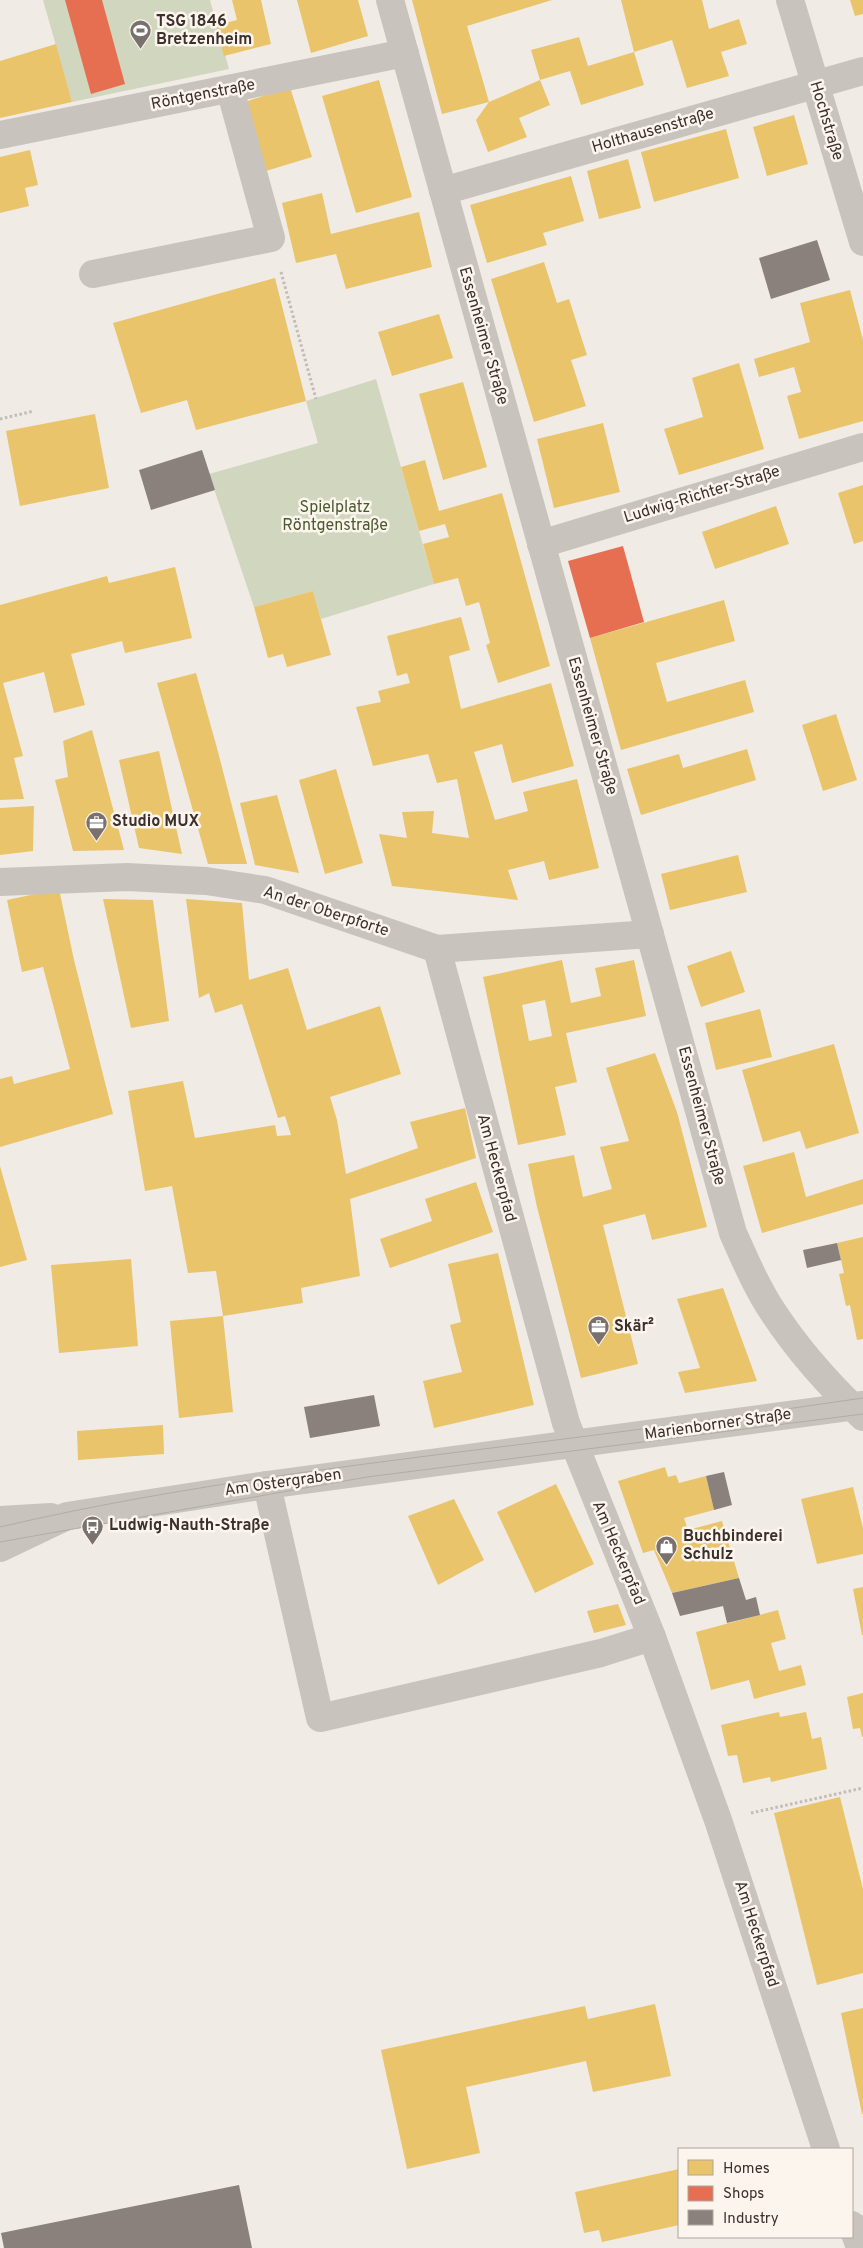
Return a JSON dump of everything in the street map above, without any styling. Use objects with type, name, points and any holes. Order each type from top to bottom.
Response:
[{"type":"street","name":"Essenheimer Straße","points":[[390,0],[733,1233],[756,1284],[773,1312],[810,1361],[860,1410]]},
{"type":"street","name":"Hochstraße","points":[[790,0],[863,242]]},
{"type":"street","name":"Röntgenstraße","points":[[0,135],[405,53]]},
{"type":"street","name":"Holthausenstraße","points":[[443,190],[863,71]]},
{"type":"street","points":[[92,274],[271,238],[230,89]]},
{"type":"street","name":"Ludwig-Richter-Straße","points":[[541,544],[863,447]]},
{"type":"street","name":"An der Oberpforte","points":[[0,882],[127,877],[206,882],[265,890],[437,949],[650,934]]},
{"type":"street","name":"Am Heckerpfad","points":[[437,949],[563,1414],[652,1637],[718,1820],[826,2148]]},
{"type":"street","name":"Marienborner Straße","points":[[574,1445],[860,1410]]},
{"type":"street","name":"Am Ostergraben","points":[[0,1548],[67,1516],[268,1485],[574,1445]]},
{"type":"street","points":[[268,1485],[320,1718],[601,1653],[652,1637]]},
{"type":"street","points":[[0,1520],[67,1516]]},
{"type":"street","points":[[853,2228],[860,2248]]},
{"type":"path","points":[[271,238],[316,399]]},
{"type":"path","points":[[0,419],[34,411]]},
{"type":"path","points":[[761,1811],[863,1788]]},
{"type":"green space","name":"TSG 1846 Bretzenheim","points":[[43,0],[210,0],[229,69],[72,102]]},
{"type":"green space","name":"Spielplatz Röntgenstraße","points":[[376,379],[434,584],[321,619],[313,591],[254,607],[209,474],[318,443],[306,401]]},
{"type":"building: Homes","points":[[232,0],[261,0],[271,44],[224,56],[216,25],[237,20]]},
{"type":"building: Homes","points":[[297,0],[358,0],[368,36],[311,53]]},
{"type":"building: Homes","points":[[412,0],[552,0],[467,26],[489,102],[442,114]]},
{"type":"building: Homes","points":[[621,0],[702,0],[709,29],[739,19],[747,44],[721,52],[729,76],[687,88],[672,40],[634,52]]},
{"type":"building: Homes","points":[[850,0],[863,0],[863,14],[855,16]]},
{"type":"building: Homes","points":[[579,37],[588,66],[634,52],[644,85],[581,105],[570,71],[540,80],[531,50]]},
{"type":"building: Homes","points":[[56,44],[72,102],[0,118],[0,61]]},
{"type":"building: Homes","points":[[379,80],[412,197],[356,213],[322,96]]},
{"type":"building: Homes","points":[[540,80],[550,105],[519,118],[527,137],[488,152],[476,120],[489,102]]},
{"type":"building: Homes","points":[[290,87],[312,157],[266,171],[245,102]]},
{"type":"building: Homes","points":[[794,115],[808,164],[767,176],[753,127]]},
{"type":"building: Homes","points":[[726,129],[739,178],[654,202],[641,152]]},
{"type":"building: Homes","points":[[30,150],[38,185],[25,188],[29,206],[0,213],[0,157]]},
{"type":"building: Homes","points":[[628,159],[641,208],[599,219],[587,171]]},
{"type":"building: Homes","points":[[571,176],[584,221],[543,233],[547,245],[487,263],[470,205]]},
{"type":"building: Homes","points":[[322,193],[331,234],[419,212],[432,267],[346,289],[336,254],[296,263],[282,203]]},
{"type":"building: Homes","points":[[544,262],[557,303],[569,299],[587,355],[571,360],[586,406],[534,422],[491,279]]},
{"type":"building: Homes","points":[[275,278],[306,401],[196,430],[187,400],[141,413],[113,323]]},
{"type":"building: Homes","points":[[850,290],[863,340],[863,421],[799,439],[787,396],[801,392],[794,367],[759,377],[754,359],[810,342],[800,303]]},
{"type":"building: Homes","points":[[439,314],[453,358],[392,376],[378,332]]},
{"type":"building: Homes","points":[[739,363],[764,449],[679,475],[664,429],[703,417],[692,378]]},
{"type":"building: Homes","points":[[463,382],[487,467],[443,480],[419,394]]},
{"type":"building: Homes","points":[[95,414],[109,488],[20,506],[6,431]]},
{"type":"building: Homes","points":[[603,423],[620,492],[554,508],[537,439]]},
{"type":"building: Homes","points":[[425,460],[439,511],[502,493],[550,666],[498,683],[486,645],[490,643],[479,602],[466,606],[458,578],[434,584],[423,544],[449,537],[445,524],[419,531],[401,467]]},
{"type":"building: Homes","points":[[863,485],[863,541],[854,544],[838,493]]},
{"type":"building: Homes","points":[[776,506],[789,544],[715,569],[702,532]]},
{"type":"building: Homes","points":[[175,567],[192,638],[125,653],[122,641],[71,654],[85,705],[54,713],[44,672],[3,683],[23,756],[14,758],[24,799],[0,800],[0,605],[107,576],[109,583]]},
{"type":"building: Homes","points":[[313,591],[331,655],[287,667],[283,654],[268,658],[254,607]]},
{"type":"building: Homes","points":[[724,600],[735,641],[656,663],[667,702],[745,680],[754,712],[621,750],[590,638]]},
{"type":"building: Homes","points":[[461,617],[470,650],[449,656],[461,709],[551,683],[574,766],[512,783],[502,744],[474,752],[495,820],[528,811],[523,792],[577,779],[599,868],[549,880],[544,861],[508,870],[518,900],[392,886],[379,834],[407,838],[402,812],[434,811],[432,833],[469,838],[457,779],[437,783],[428,754],[373,766],[356,707],[381,702],[378,691],[410,683],[407,673],[397,676],[387,636]]},
{"type":"building: Homes","points":[[196,673],[247,864],[208,864],[157,683]]},
{"type":"building: Homes","points":[[836,714],[857,780],[823,791],[802,725]]},
{"type":"building: Homes","points":[[92,730],[124,850],[73,851],[55,780],[68,777],[63,741]]},
{"type":"building: Homes","points":[[747,749],[756,780],[641,815],[627,769],[679,754],[683,768]]},
{"type":"building: Homes","points":[[159,751],[182,854],[139,848],[119,760]]},
{"type":"building: Homes","points":[[336,769],[363,863],[325,874],[299,780]]},
{"type":"building: Homes","points":[[277,795],[299,873],[255,865],[240,803]]},
{"type":"building: Homes","points":[[34,806],[33,851],[0,855],[0,808]]},
{"type":"building: Homes","points":[[738,855],[747,892],[670,910],[661,874]]},
{"type":"building: Homes","points":[[59,889],[74,960],[113,1114],[0,1147],[0,1079],[12,1076],[14,1084],[70,1069],[43,967],[22,972],[7,900]]},
{"type":"building: Homes","points":[[103,899],[153,900],[169,1021],[131,1028]]},
{"type":"building: Homes","points":[[186,899],[242,903],[249,980],[288,968],[307,1030],[380,1006],[401,1074],[330,1097],[337,1120],[346,1174],[418,1148],[410,1122],[465,1108],[476,1158],[350,1199],[360,1276],[301,1288],[303,1303],[223,1316],[216,1271],[188,1273],[172,1186],[145,1191],[128,1091],[183,1081],[195,1138],[275,1125],[277,1136],[291,1135],[285,1116],[278,1118],[242,1004],[215,1013],[209,993],[199,998]]},
{"type":"building: Homes","points":[[731,951],[745,992],[701,1007],[687,966]]},
{"type":"building: Homes","points":[[562,960],[571,1003],[601,996],[595,968],[634,960],[646,1016],[566,1033],[577,1082],[555,1087],[566,1135],[518,1145],[483,977]],"holes":[[[545,1000],[552,1036],[529,1041],[522,1005]]]},
{"type":"building: Homes","points":[[760,1009],[772,1057],[716,1070],[705,1023]]},
{"type":"building: Homes","points":[[834,1044],[859,1133],[806,1149],[800,1131],[763,1142],[742,1070]]},
{"type":"building: Homes","points":[[655,1053],[677,1112],[707,1227],[652,1240],[645,1214],[603,1225],[638,1364],[581,1378],[537,1207],[528,1164],[574,1155],[583,1197],[612,1189],[600,1147],[629,1141],[606,1068]]},
{"type":"building: Homes","points":[[794,1152],[806,1197],[863,1179],[863,1204],[762,1233],[743,1166]]},
{"type":"building: Homes","points":[[0,1166],[27,1260],[0,1267]]},
{"type":"building: Homes","points":[[476,1182],[493,1232],[390,1268],[380,1239],[432,1221],[425,1199]]},
{"type":"building: Homes","points":[[863,1237],[863,1339],[857,1340],[850,1305],[846,1306],[839,1274],[844,1273],[837,1243]]},
{"type":"building: Homes","points":[[498,1253],[534,1405],[434,1428],[423,1381],[462,1372],[450,1325],[461,1322],[448,1264]]},
{"type":"building: Homes","points":[[131,1259],[138,1346],[59,1353],[51,1265]]},
{"type":"building: Homes","points":[[723,1288],[757,1381],[685,1393],[678,1372],[700,1368],[677,1299]]},
{"type":"building: Homes","points":[[223,1316],[233,1412],[179,1418],[170,1321]]},
{"type":"building: Homes","points":[[163,1425],[164,1454],[78,1460],[77,1431]]},
{"type":"building: Homes","points":[[665,1467],[668,1477],[676,1475],[679,1483],[706,1476],[714,1510],[684,1518],[688,1530],[722,1521],[739,1578],[672,1593],[654,1550],[643,1553],[618,1481]]},
{"type":"building: Homes","points":[[556,1484],[594,1564],[535,1593],[497,1512]]},
{"type":"building: Homes","points":[[853,1487],[863,1528],[863,1554],[817,1564],[801,1499]]},
{"type":"building: Homes","points":[[454,1499],[484,1560],[438,1585],[408,1516]]},
{"type":"building: Homes","points":[[863,1587],[863,1635],[862,1635],[853,1589]]},
{"type":"building: Homes","points":[[618,1604],[626,1625],[594,1633],[587,1611]]},
{"type":"building: Homes","points":[[778,1610],[786,1639],[771,1643],[779,1671],[801,1665],[806,1685],[754,1699],[749,1680],[711,1690],[696,1632]]},
{"type":"building: Homes","points":[[863,1693],[862,1737],[860,1728],[853,1729],[847,1697]]},
{"type":"building: Homes","points":[[779,1712],[780,1717],[806,1712],[812,1739],[821,1737],[827,1769],[771,1782],[770,1777],[743,1783],[737,1755],[728,1756],[721,1725]]},
{"type":"building: Homes","points":[[840,1797],[863,1889],[863,1973],[817,1985],[774,1813]]},
{"type":"building: Homes","points":[[655,2004],[671,2076],[593,2092],[586,2061],[466,2087],[480,2153],[407,2169],[381,2050],[585,2006],[588,2019]]},
{"type":"building: Homes","points":[[863,2008],[863,2114],[862,2114],[841,2013]]},
{"type":"building: Homes","points":[[678,2169],[678,2225],[602,2242],[599,2230],[584,2233],[575,2192]]},
{"type":"building: Shops","points":[[65,0],[102,0],[125,84],[91,94]]},
{"type":"building: Shops","points":[[623,546],[644,622],[590,638],[568,561]]},
{"type":"building: Industry","points":[[817,240],[830,280],[771,299],[759,258]]},
{"type":"building: Industry","points":[[202,450],[215,490],[151,510],[139,470]]},
{"type":"building: Industry","points":[[837,1243],[841,1260],[807,1268],[803,1250]]},
{"type":"building: Industry","points":[[374,1395],[380,1426],[310,1438],[304,1407]]},
{"type":"building: Industry","points":[[724,1472],[732,1505],[714,1510],[706,1476]]},
{"type":"building: Industry","points":[[739,1578],[746,1600],[756,1597],[760,1615],[727,1623],[723,1606],[680,1616],[672,1593]]},
{"type":"building: Industry","points":[[239,2185],[252,2248],[4,2248],[1,2233]]},
{"type":"tram line","points":[[0,1527],[142,1498],[285,1475],[645,1429],[863,1398]]},
{"type":"tram line","points":[[0,1542],[367,1477],[863,1414]]},
{"type":"place","name":"TSG 1846 Bretzenheim","points":[[140,50]]},
{"type":"place","name":"Studio MUX","points":[[96,841]]},
{"type":"place","name":"Skär²","points":[[598,1346]]},
{"type":"place","name":"Ludwig-Nauth-Straße","points":[[93,1545]]},
{"type":"place","name":"Buchbinderei Schulz","points":[[667,1565]]}]
